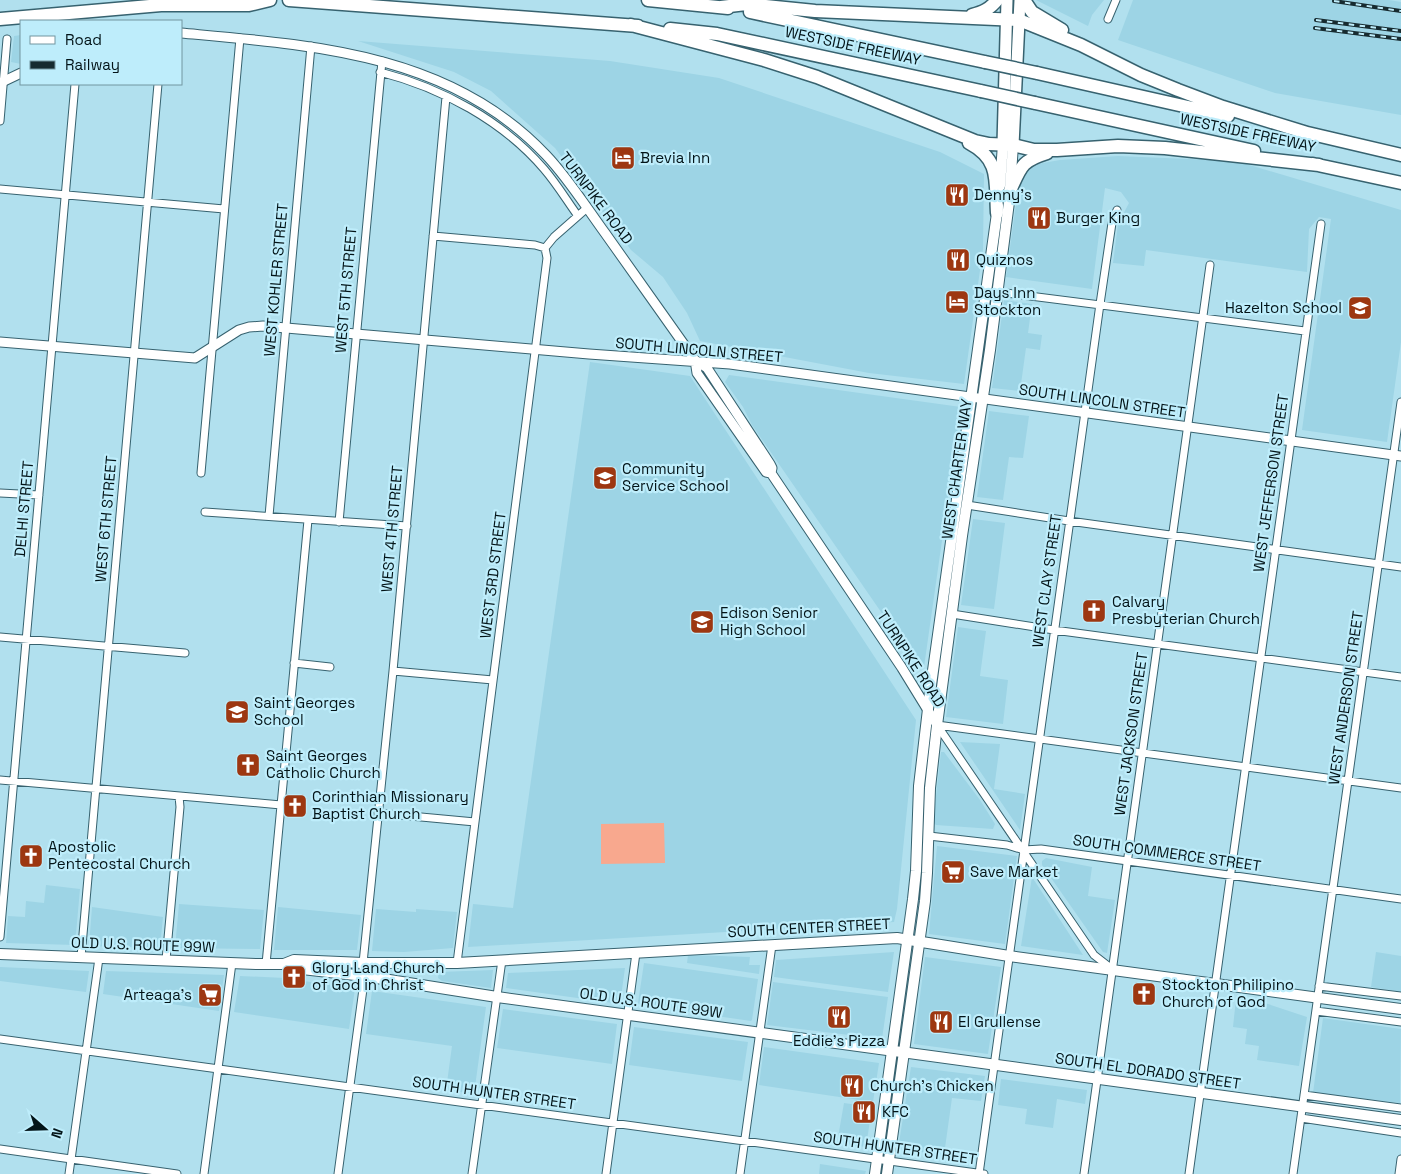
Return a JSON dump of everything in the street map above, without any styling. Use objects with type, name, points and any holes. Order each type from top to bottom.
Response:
[{"type":"highway","points":[[0,19],[161,5],[249,5],[270,0]]},
{"type":"highway","name":"WESTSIDE FREEWAY","points":[[289,0],[631,25],[717,34],[1401,183]]},
{"type":"highway","name":"WESTSIDE FREEWAY","points":[[648,0],[721,7],[819,25],[1401,155]]},
{"type":"highway","points":[[965,18],[985,11],[992,7],[997,0]]},
{"type":"highway","name":"WEST CHARTER WAY","points":[[1007,0],[1008,145]]},
{"type":"highway","name":"WEST CHARTER WAY","points":[[1008,145],[1020,0]]},
{"type":"highway","points":[[1024,0],[1032,12],[1075,37],[1081,45]]},
{"type":"highway","points":[[721,7],[746,4],[815,11],[1019,20],[1081,45],[1141,75],[1178,90],[1307,133]]},
{"type":"highway","points":[[631,25],[764,60],[808,74],[862,94],[975,141],[1034,150],[1145,146],[1320,165]]},
{"type":"highway","points":[[938,126],[978,148],[988,157],[993,170],[997,213]]},
{"type":"highway","points":[[1010,191],[1022,166],[1027,161],[1057,150]]},
{"type":"main road","name":"WEST CHARTER WAY","points":[[904,1052],[925,901],[930,788],[937,725],[998,292],[1010,191],[1008,145]]},
{"type":"main road","name":"WEST CHARTER WAY","points":[[892,1051],[916,871],[919,786],[928,712],[992,242],[1008,145]]},
{"type":"main road","points":[[992,242],[997,252],[993,281],[998,292]]},
{"type":"main road","points":[[962,469],[966,476],[963,500],[967,505]]},
{"type":"main road","points":[[946,581],[950,584],[947,612],[952,614]]},
{"type":"main road","name":"SOUTH CENTER STREET","points":[[363,963],[457,963],[897,938],[1009,956],[1401,1009]]},
{"type":"main road","name":"OLD U.S. ROUTE 99W","points":[[0,954],[232,964],[284,964],[294,960],[363,963]]},
{"type":"main road","name":"OLD U.S. ROUTE 99W","points":[[284,964],[293,968],[364,976],[892,1051]]},
{"type":"main road","points":[[875,1174],[892,1051]]},
{"type":"main road","name":"SOUTH EL DORADO STREET","points":[[892,1051],[1200,1093],[1302,1113],[1401,1120]]},
{"type":"main road","points":[[886,1174],[904,1052]]},
{"type":"street","points":[[1108,19],[1116,0]]},
{"type":"street","name":"TURNPIKE ROAD","points":[[182,33],[311,46],[382,61],[416,71],[462,91],[498,113],[545,154],[560,170],[694,360],[697,373],[766,472],[771,473],[902,668],[928,712],[1094,955],[1112,969]]},
{"type":"street","points":[[0,122],[7,38]]},
{"type":"street","points":[[202,473],[240,38]]},
{"type":"street","name":"WEST KOHLER STREET","points":[[269,516],[311,46]]},
{"type":"street","name":"WEST 5TH STREET","points":[[339,522],[382,61]]},
{"type":"street","points":[[380,72],[396,76],[446,97],[487,119],[519,143],[545,170],[578,216]]},
{"type":"street","points":[[2,82],[20,74]]},
{"type":"street","name":"DELHI STREET","points":[[0,937],[75,85]]},
{"type":"street","name":"WEST 6TH STREET","points":[[80,957],[158,85]]},
{"type":"street","name":"WEST 4TH STREET","points":[[338,1174],[364,989],[363,963],[407,526],[446,97]]},
{"type":"street","points":[[0,189],[224,209]]},
{"type":"street","points":[[433,236],[535,244],[545,248],[587,208]]},
{"type":"street","name":"WEST CLAY STREET","points":[[981,1174],[994,1065],[1084,413],[1112,223],[1117,210]]},
{"type":"street","name":"WEST JEFFERSON STREET","points":[[1189,1174],[1321,224]]},
{"type":"street","name":"WEST 3RD STREET","points":[[457,963],[547,258],[545,248]]},
{"type":"street","name":"WEST JACKSON STREET","points":[[1084,1174],[1210,265]]},
{"type":"street","points":[[998,292],[1305,331]]},
{"type":"street","name":"SOUTH LINCOLN STREET","points":[[0,342],[196,358],[232,333],[248,327],[263,326],[588,354],[694,360],[971,396],[1397,456]]},
{"type":"street","name":"TURNPIKE ROAD","points":[[694,360],[707,368],[770,464],[772,468],[771,473]]},
{"type":"street","name":"WEST ANDERSON STREET","points":[[1293,1174],[1378,564],[1397,456],[1401,402]]},
{"type":"street","points":[[0,493],[39,495]]},
{"type":"street","points":[[967,505],[1173,536],[1401,567]]},
{"type":"street","points":[[206,512],[407,526]]},
{"type":"street","points":[[266,964],[308,520]]},
{"type":"street","points":[[952,614],[1401,678]]},
{"type":"street","points":[[0,637],[185,653]]},
{"type":"street","points":[[294,663],[330,667]]},
{"type":"street","points":[[393,671],[494,680]]},
{"type":"street","points":[[937,725],[1401,788]]},
{"type":"street","points":[[0,780],[281,805]]},
{"type":"street","points":[[166,960],[180,807],[179,796]]},
{"type":"street","points":[[378,813],[475,822]]},
{"type":"street","name":"SOUTH COMMERCE STREET","points":[[929,836],[1401,899]]},
{"type":"street","points":[[740,1174],[772,945]]},
{"type":"street","points":[[606,1174],[636,952]]},
{"type":"street","points":[[69,1174],[100,958]]},
{"type":"street","points":[[472,1174],[502,960]]},
{"type":"street","points":[[204,1174],[232,964]]},
{"type":"street","points":[[1319,986],[1401,996]]},
{"type":"street","points":[[1316,1011],[1401,1022]]},
{"type":"street","name":"SOUTH HUNTER STREET","points":[[0,1039],[981,1174]]},
{"type":"street","points":[[1304,1095],[1401,1108]]},
{"type":"street","name":"SOUTH EL DORADO STREET","points":[[1302,1113],[1401,1133]]},
{"type":"street","points":[[0,1149],[177,1174]]},
{"type":"street","points":[[1399,1174],[1401,1159]]},
{"type":"shaded area","points":[[1036,0],[1104,0],[1092,15],[1088,26]]},
{"type":"shaded area","points":[[1133,0],[1389,0],[1401,2],[1401,115],[1275,93],[1118,40]]},
{"type":"shaded area","points":[[20,35],[20,64],[11,62],[14,36]]},
{"type":"shaded area","points":[[358,41],[610,61],[719,78],[940,152],[984,174],[983,249],[964,384],[869,373],[700,341],[687,313],[663,277],[631,250],[555,148],[491,91],[454,72]]},
{"type":"shaded area","points":[[1118,156],[1236,161],[1401,210],[1401,342],[1387,442],[1302,430],[1331,219],[1319,217],[1309,229],[1307,272],[1146,250],[1144,266],[1113,263],[1118,224],[1129,203],[1121,192],[1105,188],[1092,289],[1006,277],[1018,189],[1031,165],[1060,160]]},
{"type":"shaded area","points":[[1004,300],[1032,304],[1028,333],[1042,335],[1040,350],[1026,348],[1020,391],[992,388]]},
{"type":"shaded area","name":"Edison Senior High School","points":[[590,362],[690,376],[916,720],[897,909],[894,922],[468,947],[473,904],[513,908]]},
{"type":"shaded area","points":[[729,375],[961,407],[924,667],[919,667],[752,425],[743,407],[725,382]]},
{"type":"shaded area","points":[[989,411],[1029,416],[1023,458],[1009,457],[1003,500],[977,497]]},
{"type":"shaded area","points":[[973,519],[1005,523],[994,609],[961,605]]},
{"type":"shaded area","points":[[958,627],[986,631],[980,676],[1008,680],[1003,724],[946,717]]},
{"type":"shaded area","points":[[960,742],[1000,744],[994,789],[1025,794],[1020,830]]},
{"type":"shaded area","points":[[941,752],[944,752],[980,800],[995,824],[993,829],[936,825],[933,822]]},
{"type":"shaded area","points":[[664,823],[665,863],[601,864],[601,824]]},
{"type":"shaded area","points":[[937,846],[1017,856],[1005,944],[929,934]]},
{"type":"shaded area","points":[[1046,858],[1092,867],[1088,896],[1115,900],[1107,953],[1103,952],[1042,865],[1042,861]]},
{"type":"shaded area","points":[[1032,877],[1083,955],[1021,946]]},
{"type":"shaded area","points":[[46,885],[80,889],[75,945],[6,943],[8,916],[25,917],[26,901],[44,903]]},
{"type":"shaded area","points":[[179,904],[264,910],[260,949],[175,948]]},
{"type":"shaded area","points":[[92,907],[163,917],[160,948],[89,946]]},
{"type":"shaded area","points":[[278,907],[361,915],[357,950],[274,950]]},
{"type":"shaded area","points":[[376,909],[416,912],[416,909],[457,912],[453,948],[404,952],[372,951]]},
{"type":"shaded area","points":[[894,952],[888,992],[774,977],[776,960]]},
{"type":"shaded area","points":[[1376,952],[1401,956],[1401,992],[1371,987]]},
{"type":"shaded area","points":[[688,955],[750,957],[749,965],[760,965],[759,974],[687,963]]},
{"type":"shaded area","points":[[925,957],[1001,967],[988,1054],[914,1044]]},
{"type":"shaded area","points":[[644,963],[758,979],[752,1020],[640,1005],[638,1003]]},
{"type":"shaded area","points":[[0,967],[89,971],[86,992],[0,981]]},
{"type":"shaded area","points":[[625,968],[620,1004],[506,988],[508,973]]},
{"type":"shaded area","points":[[493,970],[491,988],[442,981],[438,978],[439,972]]},
{"type":"shaded area","points":[[106,971],[224,975],[219,1011],[103,994]]},
{"type":"shaded area","points":[[240,976],[285,978],[355,989],[349,1029],[234,1012]]},
{"type":"shaded area","points":[[773,982],[888,997],[882,1039],[767,1025]]},
{"type":"shaded area","points":[[372,991],[486,1007],[474,1094],[446,1090],[452,1046],[366,1034]]},
{"type":"shaded area","points":[[1236,999],[1265,1003],[1307,1017],[1299,1066],[1257,1060],[1259,1046],[1245,1044],[1247,1029],[1233,1027]]},
{"type":"shaded area","points":[[503,1009],[617,1024],[612,1064],[497,1048]]},
{"type":"shaded area","points":[[1323,1018],[1401,1029],[1400,1103],[1313,1093]]},
{"type":"shaded area","points":[[634,1027],[748,1042],[742,1081],[629,1065]]},
{"type":"shaded area","points":[[764,1047],[879,1063],[873,1102],[759,1085]]},
{"type":"shaded area","points":[[911,1067],[985,1076],[981,1101],[952,1098],[944,1155],[898,1149]]},
{"type":"shaded area","points":[[1001,1079],[1087,1090],[1085,1104],[1057,1099],[1053,1128],[1025,1124],[1027,1109],[998,1105]]},
{"type":"shaded area","points":[[844,1103],[872,1107],[866,1147],[837,1143]]},
{"type":"shaded area","points":[[820,1164],[866,1171],[865,1174],[819,1174]]},
{"type":"railway","points":[[1334,1],[1401,11]]},
{"type":"railway","points":[[1316,20],[1401,31]]},
{"type":"railway","points":[[1315,28],[1401,39]]},
{"type":"place","name":"Brevia Inn","points":[[623,158]]},
{"type":"place","name":"Denny's","points":[[957,195]]},
{"type":"place","name":"Burger King","points":[[1039,218]]},
{"type":"place","name":"Quiznos","points":[[958,260]]},
{"type":"place","name":"Days Inn Stockton","points":[[957,302]]},
{"type":"place","name":"Hazelton School","points":[[1360,308]]},
{"type":"place","name":"Community Service School","points":[[605,478]]},
{"type":"place","name":"Calvary Presbyterian Church","points":[[1094,611]]},
{"type":"place","name":"Edison Senior High School","points":[[702,622]]},
{"type":"place","name":"Saint Georges School","points":[[237,712]]},
{"type":"place","name":"Saint Georges Catholic Church","points":[[248,765]]},
{"type":"place","name":"Corinthian Missionary Baptist Church","points":[[295,806]]},
{"type":"place","name":"Apostolic Pentecostal Church","points":[[31,856]]},
{"type":"place","name":"Save Market","points":[[953,872]]},
{"type":"place","name":"Glory Land Church of God in Christ","points":[[294,977]]},
{"type":"place","name":"Stockton Philipino Church of God","points":[[1144,994]]},
{"type":"place","name":"Arteaga's","points":[[210,995]]},
{"type":"place","name":"Eddie's Pizza","points":[[839,1017]]},
{"type":"place","name":"El Grullense","points":[[941,1022]]},
{"type":"place","name":"Church's Chicken","points":[[852,1086]]},
{"type":"place","name":"KFC","points":[[864,1112]]}]
